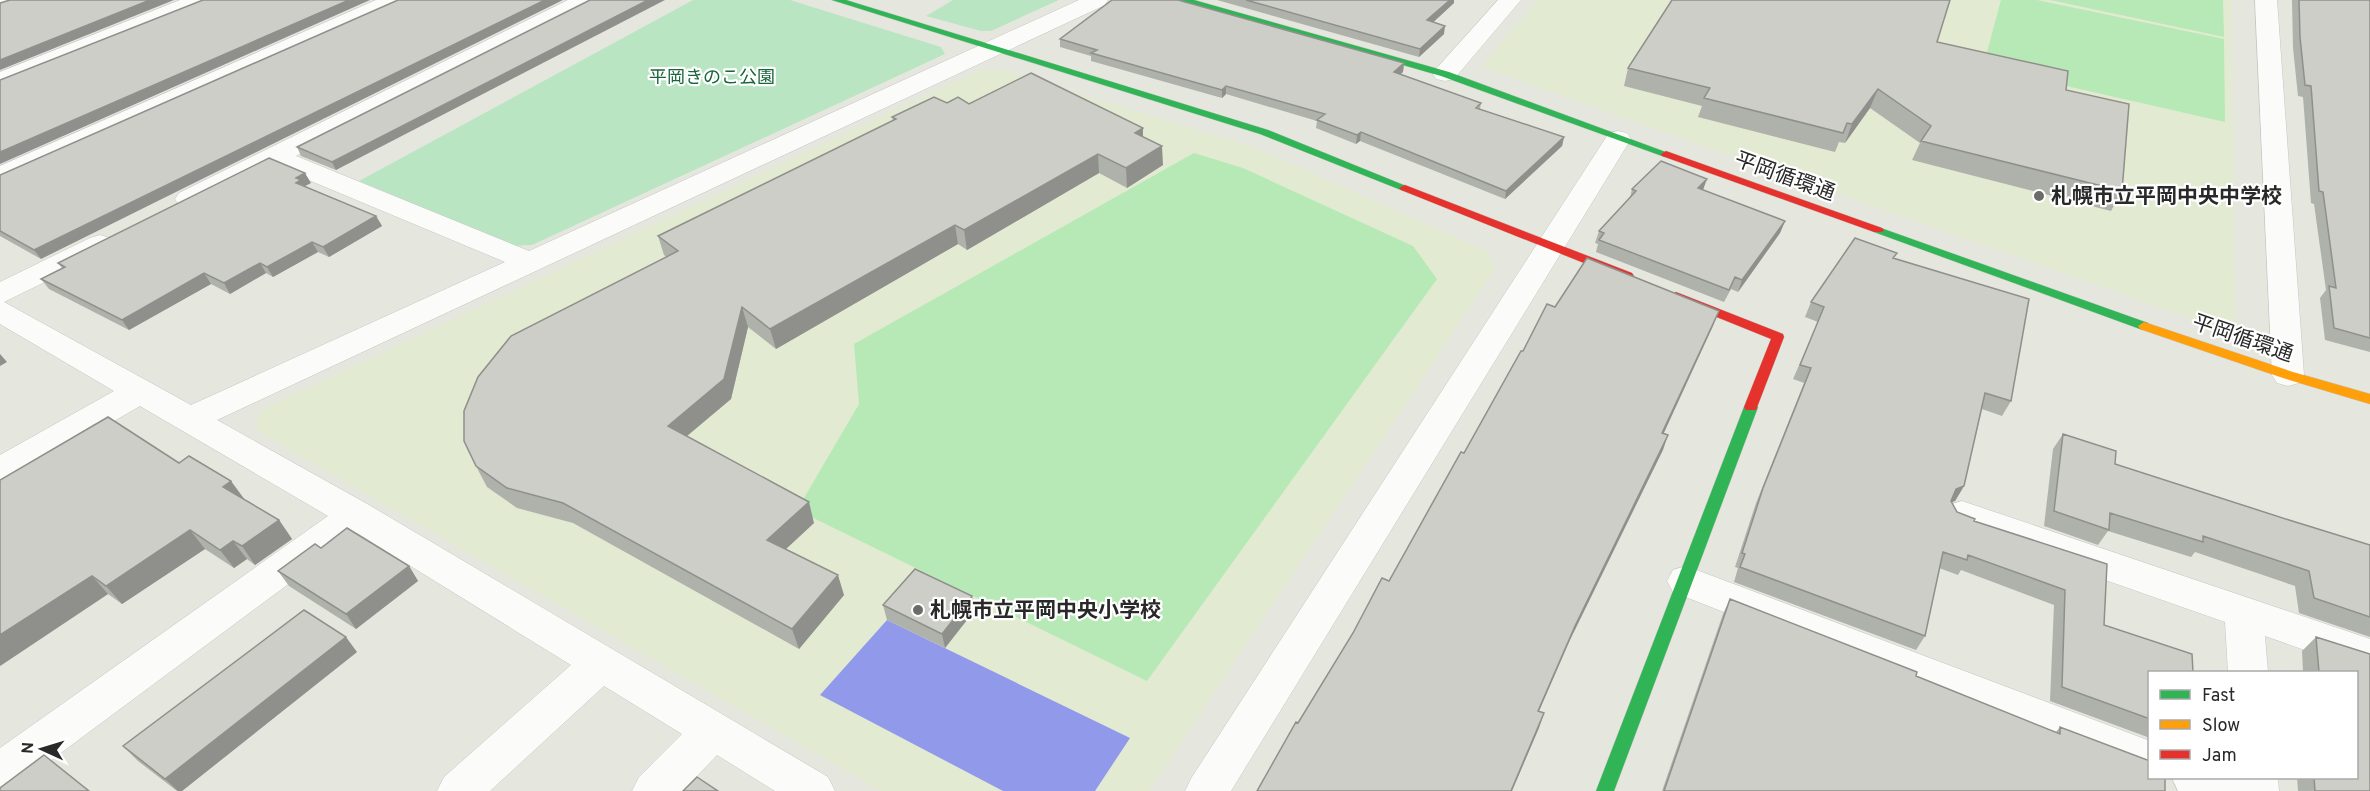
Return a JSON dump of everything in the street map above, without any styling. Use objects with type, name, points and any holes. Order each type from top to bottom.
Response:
[{"type":"street","points":[[0,3],[9,0]]},
{"type":"street","points":[[0,81],[200,0]]},
{"type":"street","points":[[0,176],[394,0]]},
{"type":"street","points":[[169,209],[585,0]]},
{"type":"street","points":[[837,0],[1264,132],[1637,280]]},
{"type":"street","points":[[188,420],[1097,0]]},
{"type":"street","name":"平岡循環通","points":[[1184,0],[1445,74],[1618,139],[2289,375],[2370,399]]},
{"type":"street","points":[[1445,74],[1509,0]]},
{"type":"street","points":[[2266,0],[2289,375]]},
{"type":"street","points":[[1207,791],[1618,139]]},
{"type":"street","points":[[274,156],[529,261]]},
{"type":"street","points":[[0,294],[126,230]]},
{"type":"street","points":[[1605,791],[1778,337],[1659,289]]},
{"type":"street","points":[[0,311],[356,515],[813,791]]},
{"type":"street","points":[[0,471],[140,391]]},
{"type":"street","points":[[0,773],[356,515]]},
{"type":"street","points":[[1962,515],[2370,656]]},
{"type":"street","points":[[1686,581],[2148,759]]},
{"type":"street","points":[[2244,613],[2248,671]]},
{"type":"street","points":[[459,791],[601,664]]},
{"type":"street","points":[[654,791],[712,731]]},
{"type":"street","points":[[2199,779],[2229,791]]},
{"type":"shaded area","name":"札幌市立平岡中央中学校","points":[[1538,0],[2232,0],[2235,324],[2218,328],[1481,67]]},
{"type":"shaded area","name":"札幌市立平岡中央小学校","points":[[998,69],[1259,149],[1488,252],[1495,269],[1149,791],[881,791],[254,429],[262,410],[980,70]]},
{"type":"green space","name":"平岡きのこ公園","points":[[693,0],[790,0],[941,47],[945,54],[532,245],[511,246],[359,181]]},
{"type":"green space","points":[[953,0],[1059,0],[991,31],[981,31],[926,16]]},
{"type":"green space","points":[[2001,0],[2037,0],[2224,39],[2225,122],[1983,67]]},
{"type":"green space","points":[[2050,0],[2223,0],[2224,37]]},
{"type":"green space","points":[[1194,153],[1243,168],[1413,246],[1437,279],[1147,681],[797,510],[859,404],[854,344]]},
{"type":"water","points":[[887,620],[1130,738],[1095,791],[1003,791],[820,695]]},
{"type":"building","points":[[10,0],[150,0],[0,60],[0,3]]},
{"type":"building","points":[[203,0],[349,0],[0,152],[0,80]]},
{"type":"building","points":[[398,0],[545,0],[34,250],[0,231],[0,175]]},
{"type":"building","points":[[590,0],[648,0],[332,162],[297,147]]},
{"type":"building","points":[[1112,0],[1178,0],[1404,63],[1394,72],[1481,103],[1476,108],[1564,137],[1506,191],[1361,132],[1357,135],[1317,120],[1325,114],[1226,86],[1222,90],[1091,53],[1097,50],[1060,39]]},
{"type":"building","points":[[1246,0],[1450,0],[1427,20],[1445,26],[1420,49]]},
{"type":"building","points":[[1672,0],[1950,0],[1937,42],[2068,71],[2066,90],[2129,104],[2122,191],[1921,141],[1931,126],[1878,89],[1852,124],[1847,123],[1843,133],[1704,98],[1710,88],[1628,68]]},
{"type":"building","points":[[2299,0],[2370,0],[2370,338],[2334,328],[2329,286],[2336,288],[2323,192],[2319,191],[2311,86],[2305,85]]},
{"type":"building","points":[[1031,73],[1143,128],[1135,133],[1162,146],[1126,168],[1098,154],[964,230],[955,225],[770,329],[742,307],[724,379],[668,426],[809,502],[767,540],[838,575],[792,629],[563,503],[507,488],[476,466],[464,441],[464,411],[478,377],[511,336],[678,251],[658,236],[896,119],[892,117],[934,97],[947,103],[958,97],[969,104]]},
{"type":"building","points":[[269,158],[305,173],[296,178],[301,180],[296,183],[376,216],[323,247],[312,242],[267,267],[260,263],[224,283],[204,273],[122,320],[41,279],[65,267],[58,263]]},
{"type":"building","points":[[1661,161],[1707,179],[1698,188],[1785,221],[1742,280],[1735,277],[1729,290],[1599,240],[1604,233],[1599,231],[1636,191],[1632,189]]},
{"type":"building","points":[[1855,238],[1897,253],[1893,258],[2029,299],[2011,401],[1985,393],[1964,486],[1956,489],[1951,501],[1957,512],[1975,519],[1974,521],[2107,564],[2104,625],[2192,654],[2193,671],[2148,671],[2148,718],[2062,687],[2065,590],[1968,555],[1967,560],[1943,552],[1925,636],[1740,567],[1745,554],[1742,553],[1763,488],[1811,368],[1800,365],[1824,307],[1811,302]]},
{"type":"building","points":[[1587,258],[1719,311],[1662,433],[1668,435],[1575,626],[1538,711],[1544,713],[1511,791],[1257,791],[1296,722],[1298,723],[1353,633],[1382,578],[1389,581],[1461,452],[1464,453],[1523,351],[1547,304],[1555,307]]},
{"type":"building","points":[[108,417],[179,463],[189,456],[231,481],[223,487],[279,520],[242,546],[233,541],[220,550],[190,530],[106,586],[92,576],[0,635],[0,480]]},
{"type":"building","points":[[2063,434],[2116,451],[2115,464],[2370,545],[2370,617],[2314,598],[2309,571],[2203,536],[2203,542],[2110,513],[2109,530],[2054,511]]},
{"type":"building","points":[[347,528],[409,566],[346,614],[278,571],[315,544],[321,548]]},
{"type":"building","points":[[915,569],[972,596],[942,634],[883,605]]},
{"type":"building","points":[[1730,599],[1917,672],[1916,676],[2060,734],[2060,727],[2148,760],[2148,779],[2165,779],[2165,791],[1664,791]]},
{"type":"building","points":[[304,610],[346,637],[165,779],[123,746]]},
{"type":"building","points":[[2316,637],[2370,654],[2370,791],[2315,791],[2314,779],[2358,779],[2358,671],[2319,671]]},
{"type":"building","points":[[44,755],[89,791],[0,791],[0,788]]},
{"type":"building","points":[[697,777],[718,791],[683,791]]},
{"type":"traffic: fast","points":[[837,0],[1264,132],[1405,188]]},
{"type":"traffic: fast","points":[[1184,0],[1445,74],[1666,154]]},
{"type":"traffic: fast","points":[[1878,230],[2144,326]]},
{"type":"traffic: fast","points":[[1605,791],[1751,407]]},
{"type":"traffic: slow","points":[[2144,326],[2288,375],[2370,399]]},
{"type":"traffic: jam","points":[[1666,154],[1878,230]]},
{"type":"traffic: jam","points":[[1405,188],[1628,276]]},
{"type":"traffic: jam","points":[[1676,296],[1778,337],[1751,407]]},
{"type":"place","name":"札幌市立平岡中央中学校","points":[[2039,196]]},
{"type":"place","name":"札幌市立平岡中央小学校","points":[[918,610]]}]
